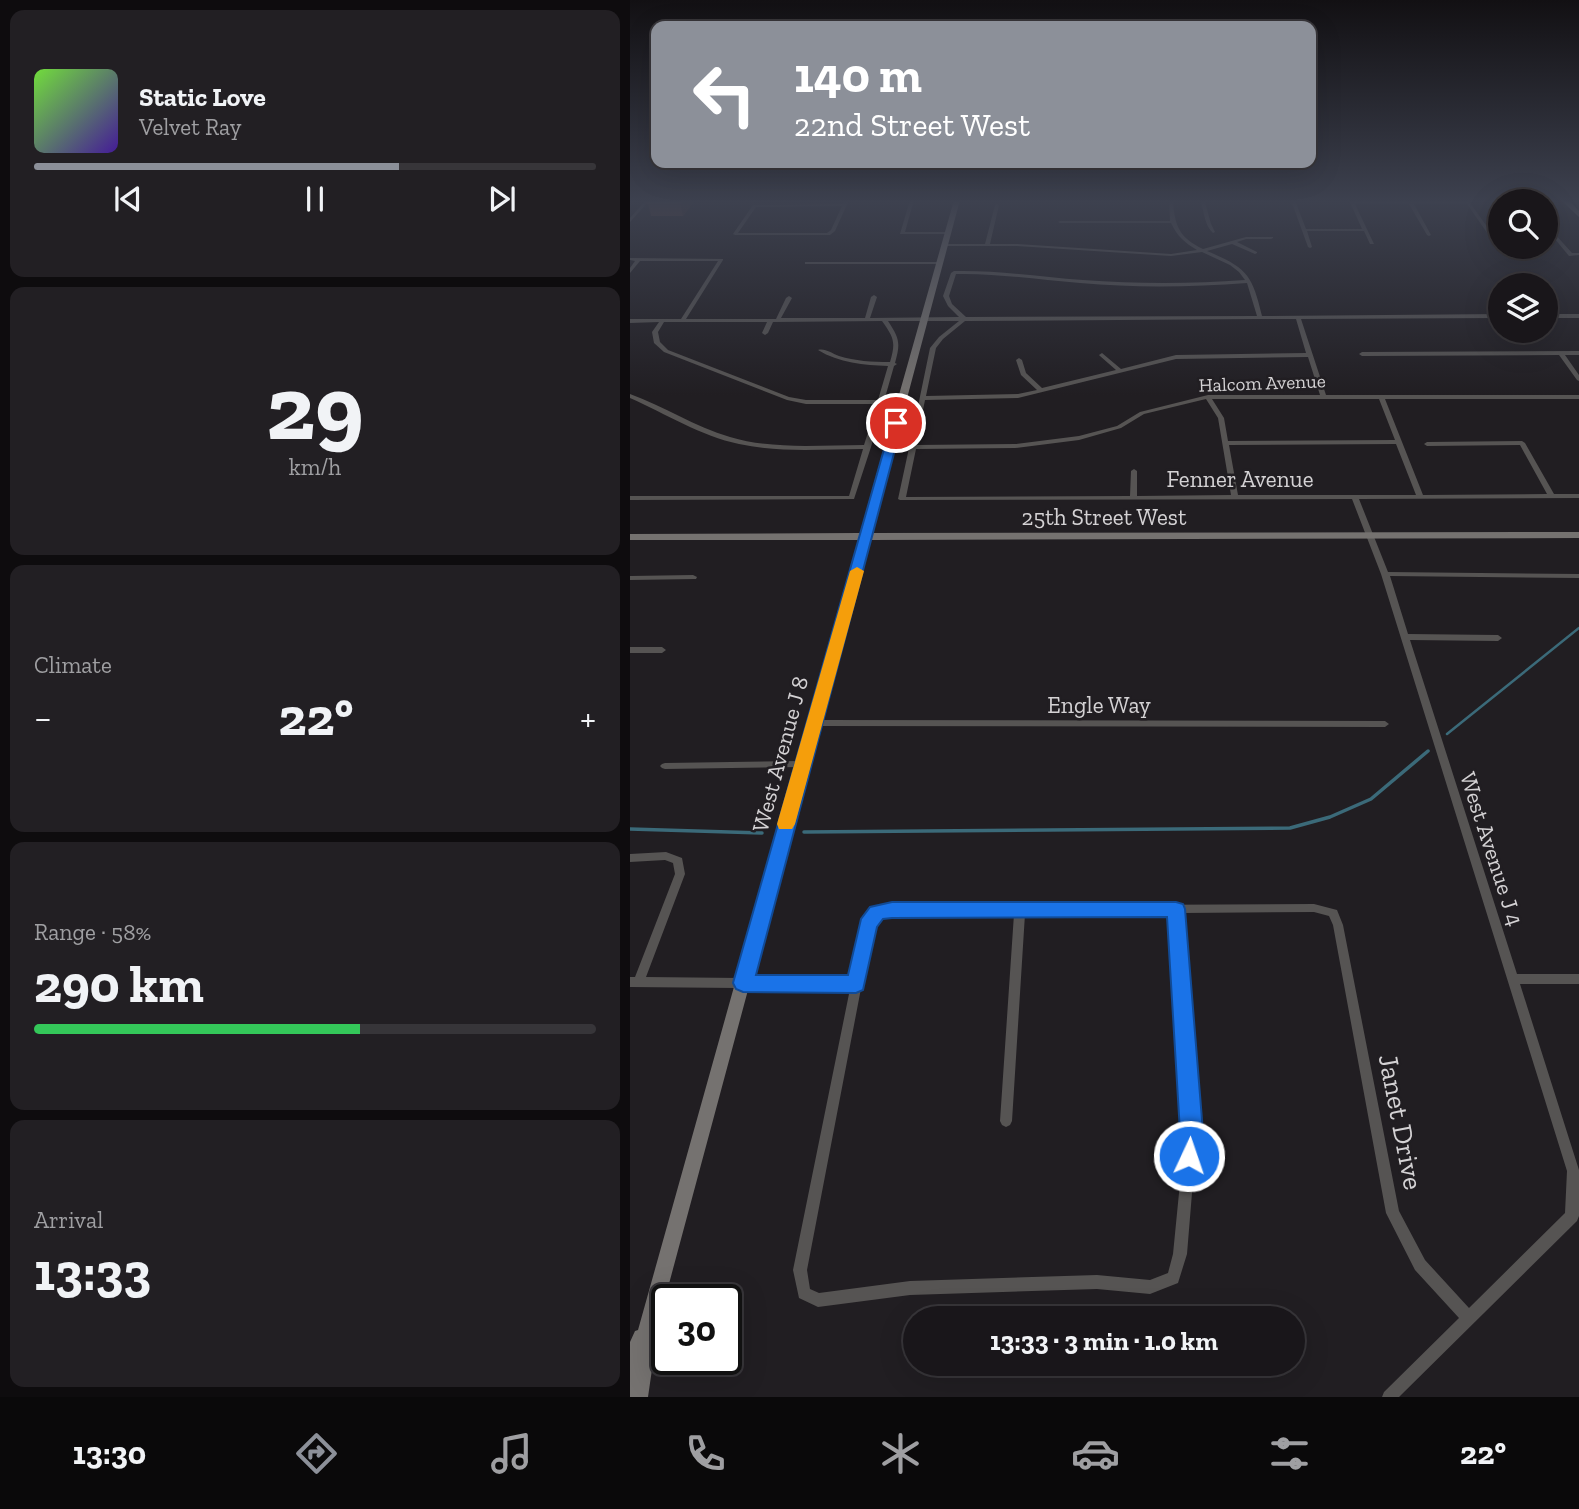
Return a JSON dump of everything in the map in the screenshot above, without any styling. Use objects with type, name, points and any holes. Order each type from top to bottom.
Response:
[{"type":"street","points":[[682,321],[719,265]]},
{"type":"street","name":"West Avenue J 8","points":[[630,1367],[649,1321],[939,265]]},
{"type":"street","points":[[1233,265],[1250,281],[1260,318]]},
{"type":"street","points":[[964,319],[950,305],[946,296],[954,273],[1011,273],[1097,283],[1155,285],[1250,281]]},
{"type":"street","points":[[1032,286],[1034,276]]},
{"type":"street","points":[[867,320],[874,297]]},
{"type":"street","points":[[765,333],[789,298]]},
{"type":"street","points":[[630,321],[1488,316]]},
{"type":"street","points":[[1558,316],[1579,316]]},
{"type":"street","points":[[1298,318],[1323,396]]},
{"type":"street","points":[[902,499],[933,348],[964,319]]},
{"type":"street","points":[[663,320],[655,332],[657,343],[666,351],[788,398],[806,402],[881,402]]},
{"type":"street","points":[[630,498],[852,498],[897,347],[895,336],[884,320]]},
{"type":"street","points":[[821,349],[836,358],[859,364],[894,363]]},
{"type":"street","points":[[1561,353],[1579,379]]},
{"type":"street","points":[[1362,354],[1579,353]]},
{"type":"street","points":[[1101,355],[1119,370]]},
{"type":"street","points":[[922,398],[990,398],[1041,390],[1176,357],[1310,355]]},
{"type":"street","points":[[1019,360],[1023,374],[1041,390]]},
{"type":"street","points":[[1381,396],[1420,497]]},
{"type":"street","points":[[1208,397],[1221,418],[1235,498]]},
{"type":"street","name":"Halcom Avenue","points":[[911,447],[1015,446],[1079,438],[1119,427],[1142,413],[1208,397],[1579,397]]},
{"type":"street","points":[[632,398],[738,442],[773,447],[868,447]]},
{"type":"street","points":[[1226,443],[1397,442]]},
{"type":"street","points":[[1427,444],[1522,443],[1551,495]]},
{"type":"street","points":[[1133,498],[1134,471]]},
{"type":"street","name":"Fenner Avenue","points":[[902,499],[1579,496]]},
{"type":"street","name":"West Avenue J 4","points":[[1355,498],[1385,573],[1573,1171],[1572,1216],[1469,1318]]},
{"type":"street","name":"25th Street West","points":[[630,537],[1579,535]]},
{"type":"street","points":[[1385,573],[1579,576]]},
{"type":"street","points":[[630,578],[693,577]]},
{"type":"street","points":[[1405,637],[1498,638]]},
{"type":"street","points":[[630,650],[663,650]]},
{"type":"street","name":"Engle Way","points":[[814,723],[1385,724]]},
{"type":"street","points":[[665,766],[802,764]]},
{"type":"street","points":[[630,858],[666,856],[678,861],[680,874],[635,982],[856,984]]},
{"type":"street","name":"Janet Drive","points":[[1176,909],[1314,908],[1333,913],[1339,925],[1393,1213],[1420,1265],[1469,1318]]},
{"type":"street","points":[[1006,1121],[1020,909]]},
{"type":"street","points":[[1020,909],[1176,909],[1191,1132],[1180,1254],[1173,1278],[1150,1287],[1097,1282],[910,1288],[818,1300],[804,1293],[800,1270],[868,924],[877,913],[892,910],[1020,909]]},
{"type":"street","points":[[1514,979],[1579,979]]},
{"type":"street","points":[[1389,1397],[1469,1318]]},
{"type":"street","name":"West Avenue J 8","points":[[638,1397],[649,1321]]},
{"type":"waterway","points":[[1447,734],[1579,628]]},
{"type":"waterway","points":[[804,832],[1290,828],[1330,817],[1371,799],[1428,751]]},
{"type":"waterway","points":[[630,829],[762,833]]},
{"type":"slow traffic","points":[[786,824],[857,571]]},
{"type":"route","points":[[896,423],[743,983],[856,984],[868,924],[877,913],[892,910],[1176,909],[1191,1132],[1189,1156]]}]
